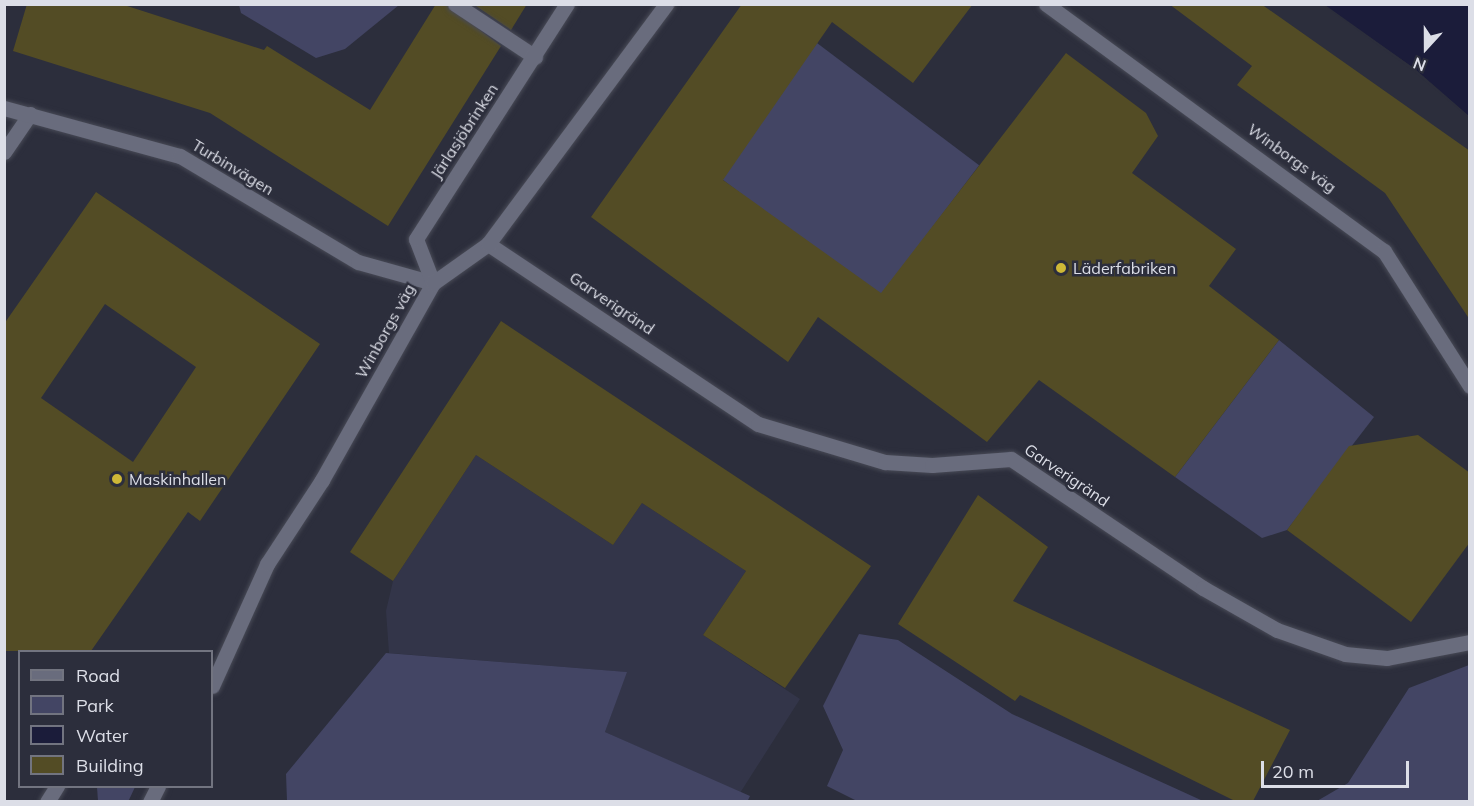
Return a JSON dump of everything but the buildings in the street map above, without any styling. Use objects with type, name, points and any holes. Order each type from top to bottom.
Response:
[{"type":"street","points":[[455,4],[534,57]]},
{"type":"street","name":"Järlasjöbrinken","points":[[433,283],[416,239],[567,4]]},
{"type":"street","name":"Winborgs väg","points":[[213,684],[267,564],[322,480],[433,283],[488,244],[666,4]]},
{"type":"street","name":"Winborgs väg","points":[[1046,4],[1384,251],[1470,386]]},
{"type":"street","name":"Turbinvägen","points":[[4,108],[180,156],[358,262],[433,283]]},
{"type":"street","points":[[4,152],[30,114]]},
{"type":"street","name":"Garverigränd","points":[[488,244],[758,424],[885,462],[1011,459],[1203,588],[1277,630],[1345,654],[1388,658],[1470,642]]},
{"type":"street","points":[[47,801],[56,788]]},
{"type":"shaded area","points":[[476,455],[613,545],[642,503],[746,571],[703,635],[800,699],[740,793],[605,732],[626,672],[389,653],[386,611],[393,581]]},
{"type":"green space","points":[[239,5],[399,5],[345,49],[316,58],[241,13]]},
{"type":"green space","points":[[817,43],[979,165],[879,298],[717,176]]},
{"type":"green space","points":[[1279,340],[1374,417],[1287,530],[1262,538],[1175,477]]},
{"type":"green space","points":[[859,634],[898,640],[1012,714],[1203,801],[857,801],[827,786],[843,750],[823,706]]},
{"type":"green space","points":[[386,653],[627,672],[605,732],[750,796],[747,802],[287,801],[286,774]]},
{"type":"green space","points":[[1469,665],[1469,801],[1317,801],[1348,783],[1409,688]]},
{"type":"green space","points":[[97,788],[135,788],[128,802],[98,801]]},
{"type":"water","points":[[1325,5],[1469,5],[1469,116],[1415,69]]},
{"type":"pier","points":[[1322,4],[1415,69],[1470,119],[1413,71]]},
{"type":"place","name":"Läderfabriken","points":[[1061,268]]},
{"type":"place","name":"Maskinhallen","points":[[117,479]]}]
